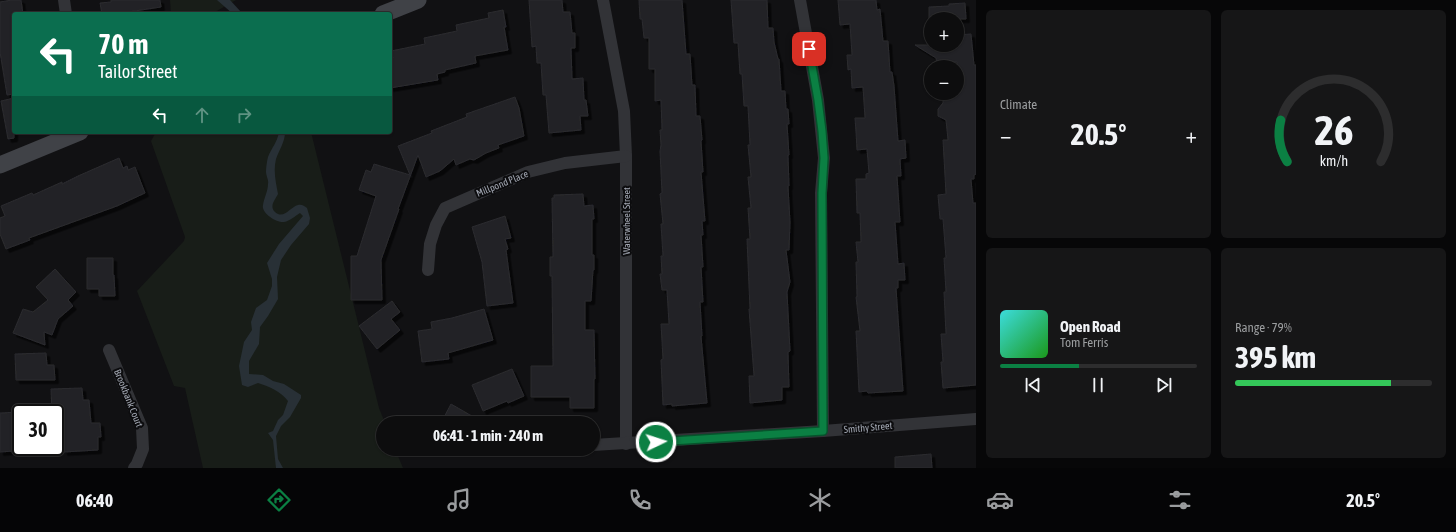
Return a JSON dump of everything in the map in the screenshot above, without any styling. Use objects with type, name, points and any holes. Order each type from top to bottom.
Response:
[{"type":"street","points":[[64,0],[66,12]]},
{"type":"street","points":[[388,12],[418,0]]},
{"type":"street","name":"Waterwheel Street","points":[[603,0],[624,111],[626,156],[626,444]]},
{"type":"street","points":[[800,0],[818,100],[824,158],[822,193],[823,431]]},
{"type":"street","points":[[0,165],[75,134]]},
{"type":"street","name":"Millpond Place","points":[[428,270],[430,244],[436,225],[445,208],[528,172],[565,163],[626,156]]},
{"type":"street","name":"Brookbank Court","points":[[109,350],[142,428],[143,449],[134,468]]},
{"type":"street","name":"Smithy Street","points":[[600,445],[823,431],[976,419]]},
{"type":"shaded area","points":[[170,0],[236,0],[215,12],[171,12]]},
{"type":"shaded area","points":[[217,0],[230,0],[241,12],[231,12]]},
{"type":"shaded area","points":[[155,134],[311,134],[382,416],[376,416],[376,456],[398,456],[403,468],[203,468],[185,388],[174,386],[137,291],[184,241],[185,237],[151,141]]},
{"type":"shaded area","points":[[278,134],[285,134],[275,163],[275,177],[278,194],[273,203],[273,210],[281,215],[295,206],[302,205],[307,208],[310,218],[309,224],[291,245],[281,260],[277,277],[278,299],[260,327],[259,344],[249,361],[249,374],[263,375],[273,381],[284,384],[301,395],[301,398],[290,417],[281,426],[276,436],[278,459],[283,468],[276,468],[273,440],[268,433],[273,431],[278,420],[283,415],[288,401],[278,392],[258,383],[248,387],[242,385],[239,366],[244,342],[252,330],[251,322],[256,308],[267,300],[272,286],[272,279],[267,263],[279,244],[303,216],[300,213],[288,221],[281,222],[270,217],[264,211],[264,202],[268,187],[266,166]]},
{"type":"building","points":[[21,0],[23,12],[12,12],[12,94],[7,95],[0,52],[0,2]]},
{"type":"building","points":[[111,0],[160,0],[161,7],[128,12],[102,12],[100,3],[111,2]]},
{"type":"building","points":[[529,0],[562,0],[563,12],[570,12],[572,33],[575,33],[575,48],[571,48],[572,79],[583,78],[584,100],[586,100],[588,116],[580,116],[581,130],[549,133],[546,95],[543,95],[541,63],[537,63],[536,46],[532,47]]},
{"type":"building","points":[[639,0],[682,0],[686,54],[690,54],[692,85],[695,85],[696,116],[700,116],[702,140],[703,172],[701,172],[705,221],[702,221],[703,235],[701,235],[703,302],[700,302],[701,336],[707,403],[672,406],[672,404],[663,405],[661,324],[669,324],[667,290],[662,290],[660,274],[662,274],[661,256],[663,256],[661,224],[663,224],[660,194],[662,193],[660,151],[660,130],[662,130],[661,100],[655,101],[655,69],[649,69],[649,38],[644,38],[642,19],[640,19]]},
{"type":"building","points":[[731,0],[767,0],[768,28],[773,28],[774,42],[779,59],[781,91],[785,91],[789,124],[787,124],[790,222],[789,250],[786,250],[790,282],[787,292],[790,351],[788,352],[789,387],[782,387],[782,400],[750,403],[749,376],[754,376],[749,309],[747,239],[750,239],[748,208],[751,208],[748,177],[751,177],[748,145],[750,145],[748,106],[744,106],[738,43],[734,43]]},
{"type":"building","points":[[838,0],[876,0],[877,10],[880,9],[883,41],[888,41],[890,72],[892,72],[894,86],[898,141],[905,140],[906,158],[900,159],[901,176],[897,176],[900,222],[895,222],[898,264],[904,263],[905,280],[898,280],[898,288],[896,288],[903,391],[868,393],[867,391],[859,392],[856,331],[860,331],[856,297],[856,262],[858,262],[856,242],[861,242],[860,213],[857,213],[856,179],[866,179],[866,174],[869,173],[867,149],[857,150],[855,118],[865,118],[863,87],[852,88],[851,69],[848,70],[847,55],[852,55],[850,24],[840,25]]},
{"type":"building","points":[[965,3],[966,19],[964,19],[964,12],[929,12],[929,7],[949,6],[949,4]]},
{"type":"building","points":[[503,10],[508,50],[475,56],[476,63],[445,70],[445,72],[437,74],[438,80],[392,88],[392,51],[425,44],[424,38],[457,31],[456,25],[489,18],[488,13]]},
{"type":"building","points":[[964,34],[971,34],[974,65],[976,65],[976,174],[974,175],[974,179],[971,179],[973,203],[976,203],[976,385],[943,388],[941,334],[946,334],[944,258],[946,258],[943,219],[940,219],[938,195],[946,194],[943,140],[948,140],[946,120],[938,116],[938,109],[943,103],[943,100],[964,100],[964,60],[936,60],[936,58],[926,52],[964,52]]},
{"type":"building","points":[[915,45],[924,45],[924,51]]},
{"type":"building","points":[[515,97],[519,108],[524,136],[498,145],[499,148],[474,160],[470,159],[456,165],[454,159],[440,171],[426,177],[418,155],[381,260],[382,300],[351,300],[351,256],[357,256],[376,196],[359,190],[366,170],[371,172],[374,164],[410,175],[398,146],[467,117],[466,114]]},
{"type":"building","points":[[12,98],[12,134],[14,134],[14,138],[8,139],[1,101]]},
{"type":"building","points":[[119,158],[123,168],[127,166],[128,170],[135,167],[145,193],[117,206],[29,238],[30,240],[6,249],[0,234],[0,218],[5,216],[1,206],[32,193],[33,195],[62,182],[62,184]]},
{"type":"building","points":[[583,194],[584,206],[593,205],[594,219],[592,219],[592,255],[594,255],[594,270],[591,301],[585,301],[585,330],[594,330],[594,408],[570,408],[570,397],[531,397],[531,366],[553,366],[552,276],[550,276],[550,257],[553,257],[552,198],[554,198],[554,195]]},
{"type":"building","points":[[505,216],[511,238],[505,239],[508,249],[506,250],[513,303],[487,306],[482,262],[472,227]]},
{"type":"building","points":[[87,258],[113,258],[115,296],[99,296],[99,289],[87,289]]},
{"type":"building","points":[[55,269],[76,292],[68,300],[73,306],[58,319],[52,335],[44,332],[45,345],[13,333],[23,309],[33,312],[48,300],[36,287]]},
{"type":"building","points":[[392,301],[400,312],[391,319],[400,330],[377,349],[359,326]]},
{"type":"building","points":[[484,309],[493,340],[448,353],[449,359],[422,362],[418,331],[432,329],[431,322]]},
{"type":"building","points":[[46,353],[47,365],[54,365],[55,380],[16,380],[15,354]]},
{"type":"building","points":[[512,369],[524,396],[483,411],[472,385]]},
{"type":"building","points":[[82,388],[83,400],[89,400],[91,423],[100,423],[101,437],[98,437],[98,450],[64,452],[64,404],[52,404],[51,389]]},
{"type":"building","points":[[451,404],[472,416],[445,416]]},
{"type":"building","points":[[12,412],[12,451],[0,452],[0,413]]},
{"type":"building","points":[[931,454],[932,468],[895,468],[895,457]]},
{"type":"route","points":[[656,442],[823,431],[822,193],[824,158],[818,100],[809,49]]}]
